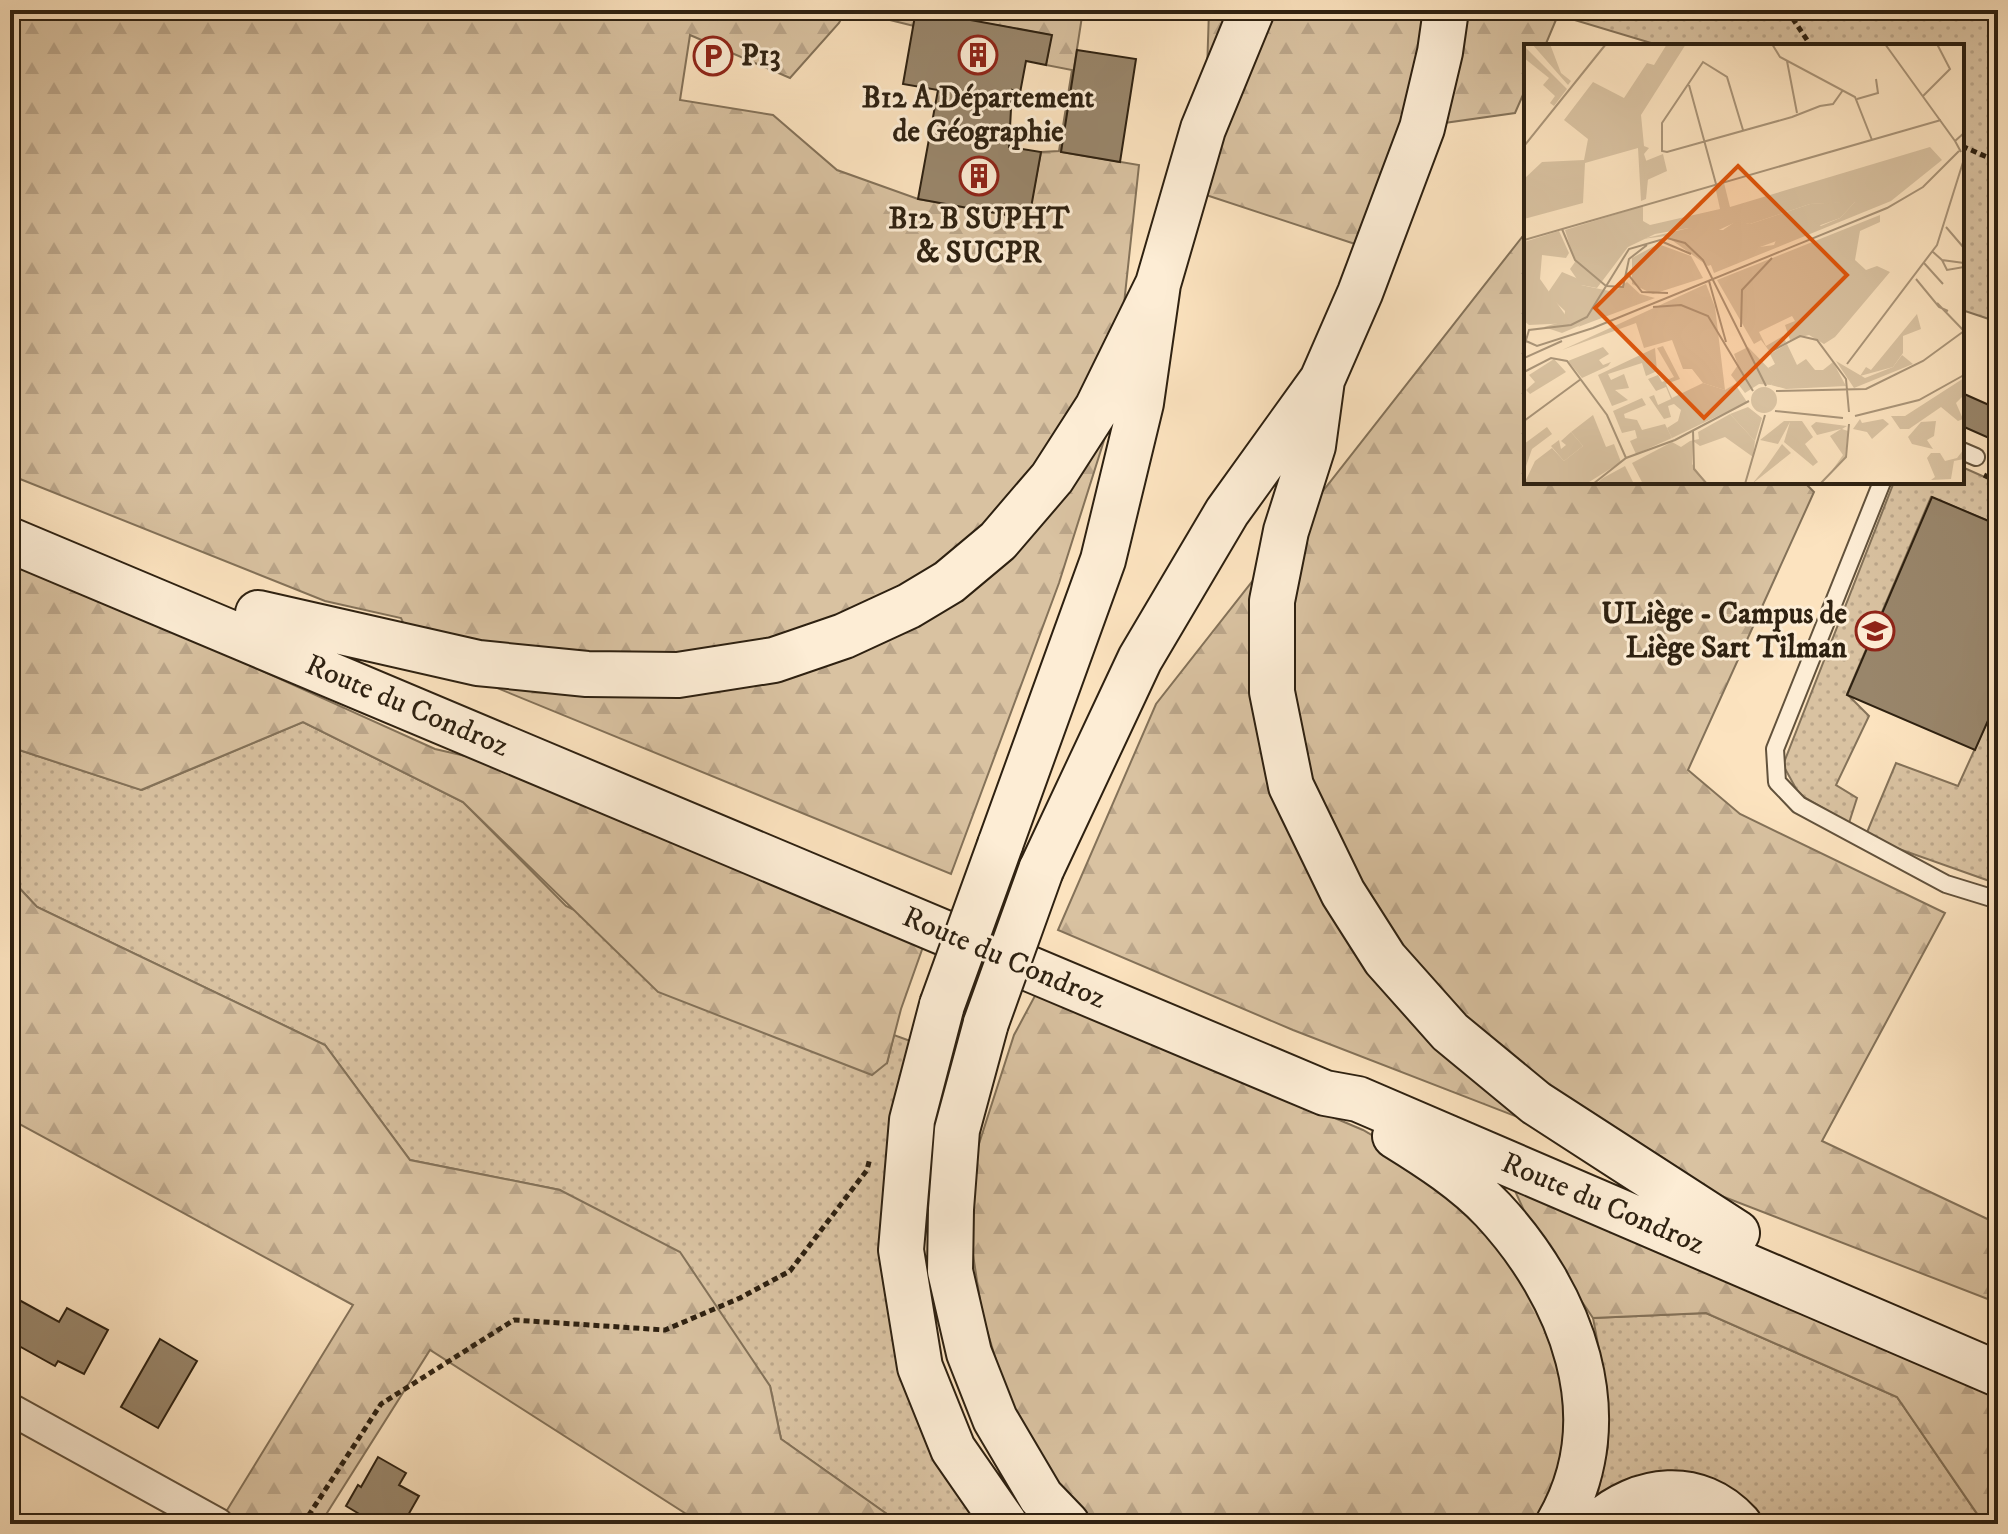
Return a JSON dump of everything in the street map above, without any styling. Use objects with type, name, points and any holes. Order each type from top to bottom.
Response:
[{"type":"main road","points":[[1005,1524],[953,1449],[920,1367],[901,1250],[912,1120],[942,1005],[1103,560],[1141,403],[1158,284],[1203,129],[1252,10]]},
{"type":"main road","points":[[1067,1524],[1041,1497],[995,1419],[969,1353],[950,1271],[957,1130],[986,1023],[1041,870],[1140,659],[1227,512],[1322,380],[1360,293],[1422,128],[1440,52],[1446,10]]},
{"type":"main road","points":[[258,613],[478,663],[587,674],[678,675],[774,660],[844,636],[909,606],[949,582],[998,541],[1052,478],[1097,408],[1158,284]]},
{"type":"main road","points":[[1322,380],[1313,446],[1286,531],[1272,601],[1272,692],[1291,786],[1343,893],[1385,959],[1450,1032],[1536,1103],[1737,1233]]},
{"type":"main road","name":"Route du Condroz","points":[[10,508],[258,613],[325,649],[1620,1190],[1737,1233],[1998,1342]]},
{"type":"main road","name":"Route du Condroz","points":[[10,540],[1325,1093],[1358,1099],[1998,1374]]},
{"type":"main road","points":[[1325,1093],[1428,1157],[1490,1207],[1527,1249],[1566,1320],[1583,1375],[1587,1439],[1571,1499],[1558,1524]]},
{"type":"main road","points":[[1597,1524],[1610,1512],[1638,1498],[1666,1493],[1710,1502],[1739,1524]]},
{"type":"street","points":[[10,1409],[218,1524]]},
{"type":"street","points":[[148,1485],[177,1524]]},
{"type":"lane","points":[[1881,484],[1775,749],[1777,782],[1799,805],[1946,884],[1998,900]]},
{"type":"path","points":[[1787,10],[1810,44]]},
{"type":"path","points":[[1964,147],[1998,162]]},
{"type":"path","points":[[303,1524],[381,1404],[514,1320],[665,1330],[740,1298],[790,1271],[867,1170],[871,1156]]},
{"type":"green space","points":[[10,10],[846,10],[839,23],[790,78],[690,35],[680,100],[773,115],[837,170],[918,199],[1028,219],[1041,152],[1059,151],[1072,70],[1046,65],[1051,35],[916,11],[914,26],[882,18],[885,10],[1083,10],[1061,152],[1139,165],[1112,415],[1059,583],[951,874],[419,656],[401,618],[325,601],[10,475]]},
{"type":"green space","points":[[1209,10],[1558,10],[1546,44],[1524,44],[1524,93],[1515,113],[1402,129],[1355,244],[1203,194]]},
{"type":"green space","points":[[1558,10],[1998,10],[1998,322],[1964,311],[1964,44],[1654,44],[1558,15]]},
{"type":"green space","points":[[1524,235],[1524,484],[1806,484],[1814,492],[1688,770],[1740,814],[1945,913],[1822,1141],[1998,1224],[1998,1303],[1293,1030],[1058,930],[1156,704]]},
{"type":"green space","points":[[1964,468],[1998,483],[1998,525],[1931,497],[1847,694],[1869,716],[1836,785],[1857,798],[1849,823],[1799,794],[1783,765],[1893,484],[1964,484]]},
{"type":"green space","points":[[10,557],[435,749],[509,766],[924,944],[901,1009],[887,1063],[872,1075],[658,992],[463,802],[303,722],[141,790],[10,747]]},
{"type":"green space","points":[[1998,698],[1998,884],[1865,837],[1896,763],[1958,786]]},
{"type":"green space","points":[[303,722],[463,802],[566,906],[887,1063],[894,1035],[913,1042],[883,1251],[982,1524],[901,1524],[781,1439],[770,1386],[560,1190],[410,1160],[325,1045],[37,907],[10,878],[10,747],[142,790]]},
{"type":"green space","points":[[10,878],[37,907],[325,1045],[410,1160],[560,1190],[680,1252],[770,1386],[781,1439],[901,1524],[702,1524],[430,1350],[320,1524],[242,1524],[224,1515],[353,1305],[10,1119]]},
{"type":"green space","points":[[1037,992],[1363,1130],[1428,1168],[1535,1281],[1573,1395],[1548,1524],[1096,1524],[1058,1486],[1009,1403],[982,1314],[969,1228],[977,1150],[1014,1035]]},
{"type":"green space","points":[[1515,1191],[1998,1393],[1998,1513],[1978,1515],[1897,1397],[1706,1313],[1593,1318],[1532,1228]]},
{"type":"green space","points":[[1706,1313],[1897,1397],[1977,1514],[1998,1513],[1998,1524],[1760,1524],[1596,1501],[1608,1447],[1605,1381],[1593,1318]]},
{"type":"building","points":[[916,10],[1052,35],[1046,65],[1026,61],[1020,93],[1012,90],[1009,147],[1041,152],[1029,219],[918,199],[938,90],[903,84]]},
{"type":"building","points":[[1077,50],[1136,59],[1120,162],[1061,152]]},
{"type":"building","points":[[1964,394],[1998,409],[1998,442],[1964,427]]},
{"type":"building","points":[[1932,497],[1998,525],[1998,698],[1975,750],[1847,695]]},
{"type":"building","points":[[10,1295],[59,1322],[67,1308],[108,1330],[84,1374],[58,1361],[55,1366],[10,1341]]},
{"type":"building","points":[[160,1339],[197,1361],[158,1428],[121,1407]]},
{"type":"building","points":[[378,1457],[406,1473],[399,1485],[419,1496],[407,1517],[403,1515],[398,1524],[356,1524],[361,1515],[346,1506]]},
{"type":"place","name":"B12 A Département de Géographie","points":[[978,55]]},
{"type":"place","name":"P13","points":[[713,56]]},
{"type":"place","name":"B12 B SUPHT & SUCPR","points":[[979,176]]},
{"type":"place","name":"ULiège - Campus de Liège Sart Tilman","points":[[1875,631]]}]
